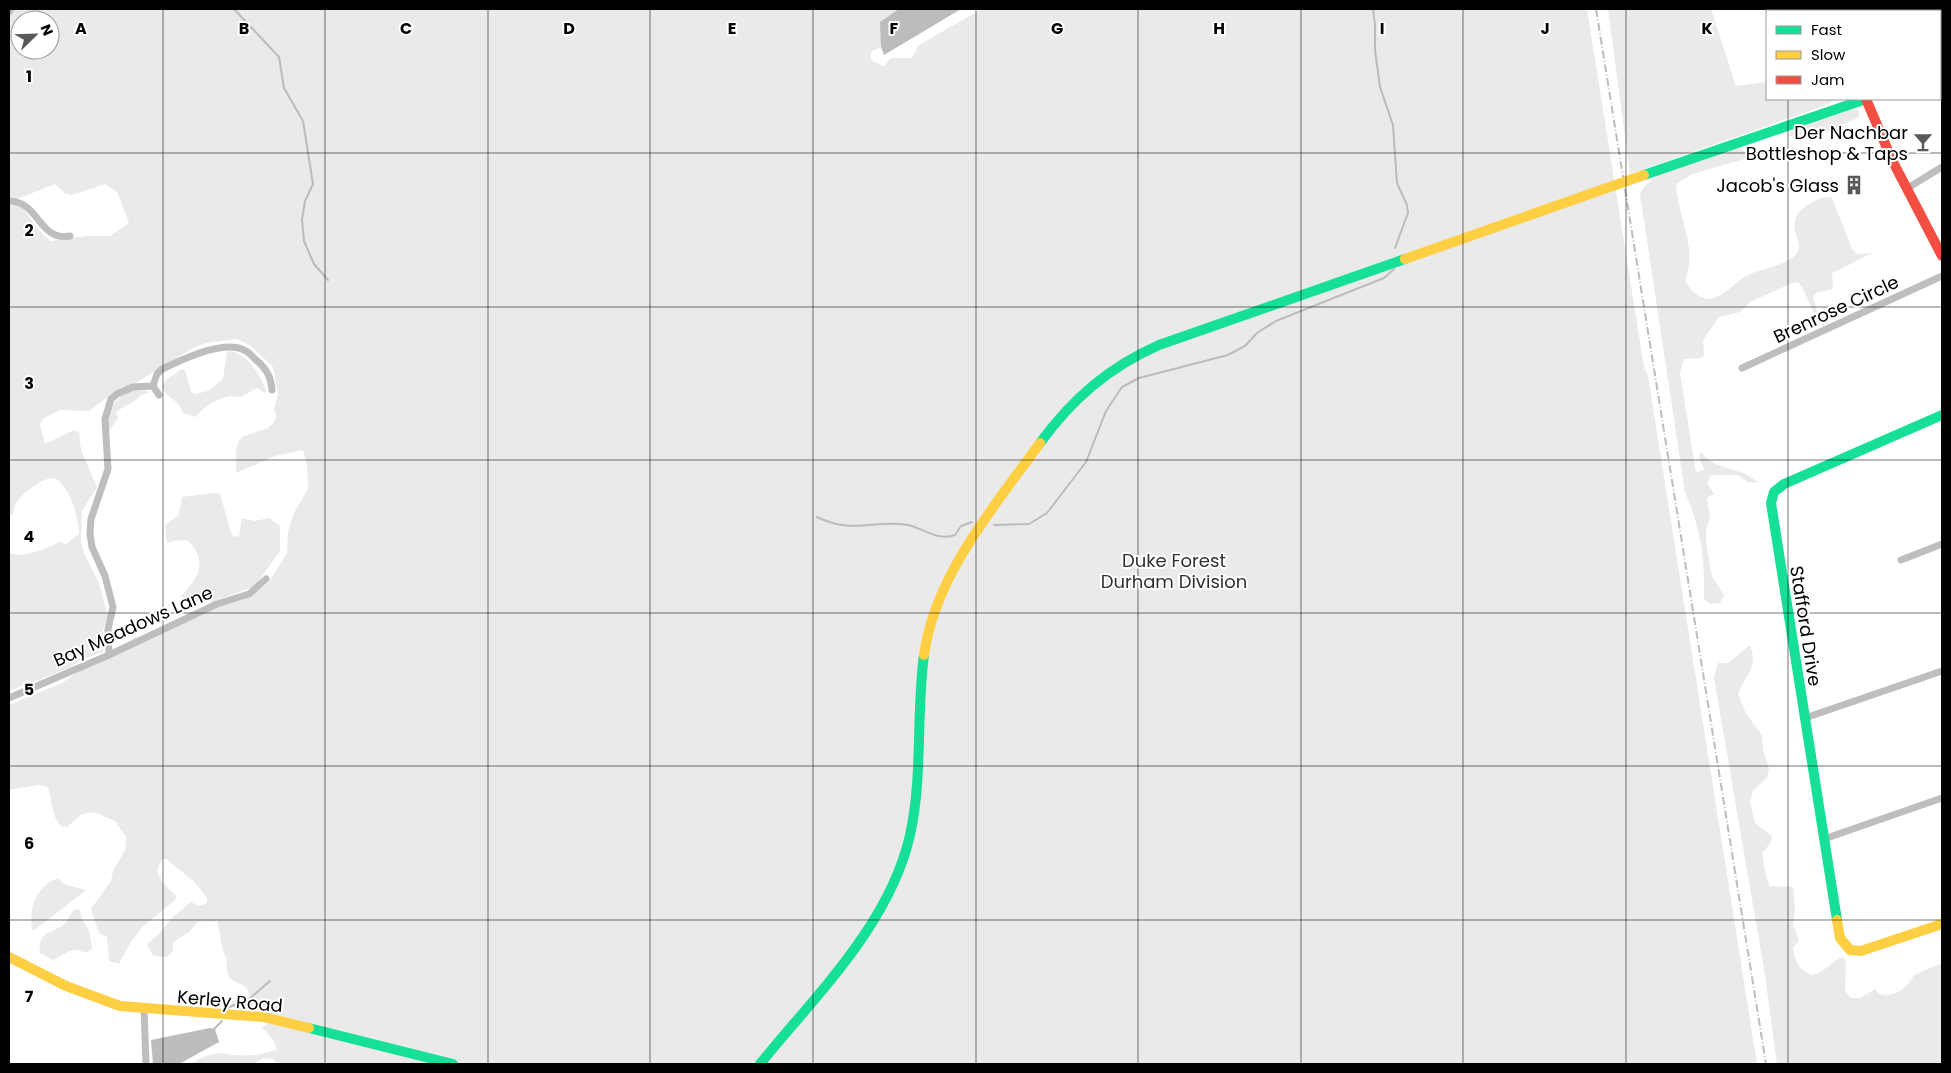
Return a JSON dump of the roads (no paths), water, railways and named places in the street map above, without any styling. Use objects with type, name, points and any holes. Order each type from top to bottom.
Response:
[{"type":"street","points":[[760,1064],[857,944],[891,891],[903,861],[913,817],[917,787],[920,683],[925,644],[937,605],[963,555],[1023,467],[1080,395],[1118,366],[1159,344],[1863,100]]},
{"type":"street","points":[[1866,100],[1882,139],[1942,256]]},
{"type":"street","points":[[1906,188],[1942,167]]},
{"type":"street","points":[[9,201],[16,201],[28,209],[52,235],[60,238],[70,236]]},
{"type":"street","name":"Brenrose Circle","points":[[1742,368],[1942,276]]},
{"type":"street","points":[[152,386],[157,374],[162,369],[203,352],[230,347],[244,350],[259,363],[271,377],[272,390]]},
{"type":"street","points":[[152,386],[159,395]]},
{"type":"street","points":[[109,655],[108,629],[113,607],[105,576],[92,547],[90,534],[91,519],[108,469],[105,419],[111,399],[117,394],[133,387],[152,386]]},
{"type":"street","name":"Stafford Drive","points":[[1942,416],[1784,484],[1772,496],[1772,520],[1839,933],[1846,947],[1855,951],[1866,950],[1942,924]]},
{"type":"street","points":[[1901,560],[1942,544]]},
{"type":"street","name":"Bay Meadows Lane","points":[[9,698],[109,655],[217,604],[249,594],[266,579]]},
{"type":"street","points":[[1805,718],[1942,671]]},
{"type":"street","points":[[1824,839],[1942,798]]},
{"type":"street","name":"Kerley Road","points":[[9,956],[96,999],[144,1009],[263,1017],[453,1064]]},
{"type":"street","points":[[144,1009],[146,1064]]},
{"type":"waterway","points":[[234,9],[279,57],[284,88],[303,121],[313,184],[305,201],[302,220],[304,241],[314,264],[328,280]]},
{"type":"waterway","points":[[1373,9],[1375,50],[1380,87],[1393,125],[1397,183],[1407,205],[1408,213],[1395,248]]},
{"type":"waterway","points":[[994,525],[1029,524],[1047,513],[1086,462],[1106,411],[1122,387],[1139,378],[1228,355],[1245,346],[1257,333],[1276,321],[1384,278],[1394,269]]},
{"type":"waterway","points":[[817,517],[830,522],[853,526],[908,525],[942,537],[955,535],[961,526],[972,522]]},
{"type":"waterway","points":[[227,1008],[249,999],[270,981]]},
{"type":"waterway","points":[[213,1030],[222,1021]]},
{"type":"railway","points":[[1596,9],[1766,1064]]},
{"type":"place","name":"Der Nachbar Bottleshop & Taps","points":[[1923,142]]},
{"type":"place","name":"Jacob's Glass","points":[[1854,185]]},
{"type":"park label","name":"Duke Forest Durham Division","points":[[1174,570]]}]
